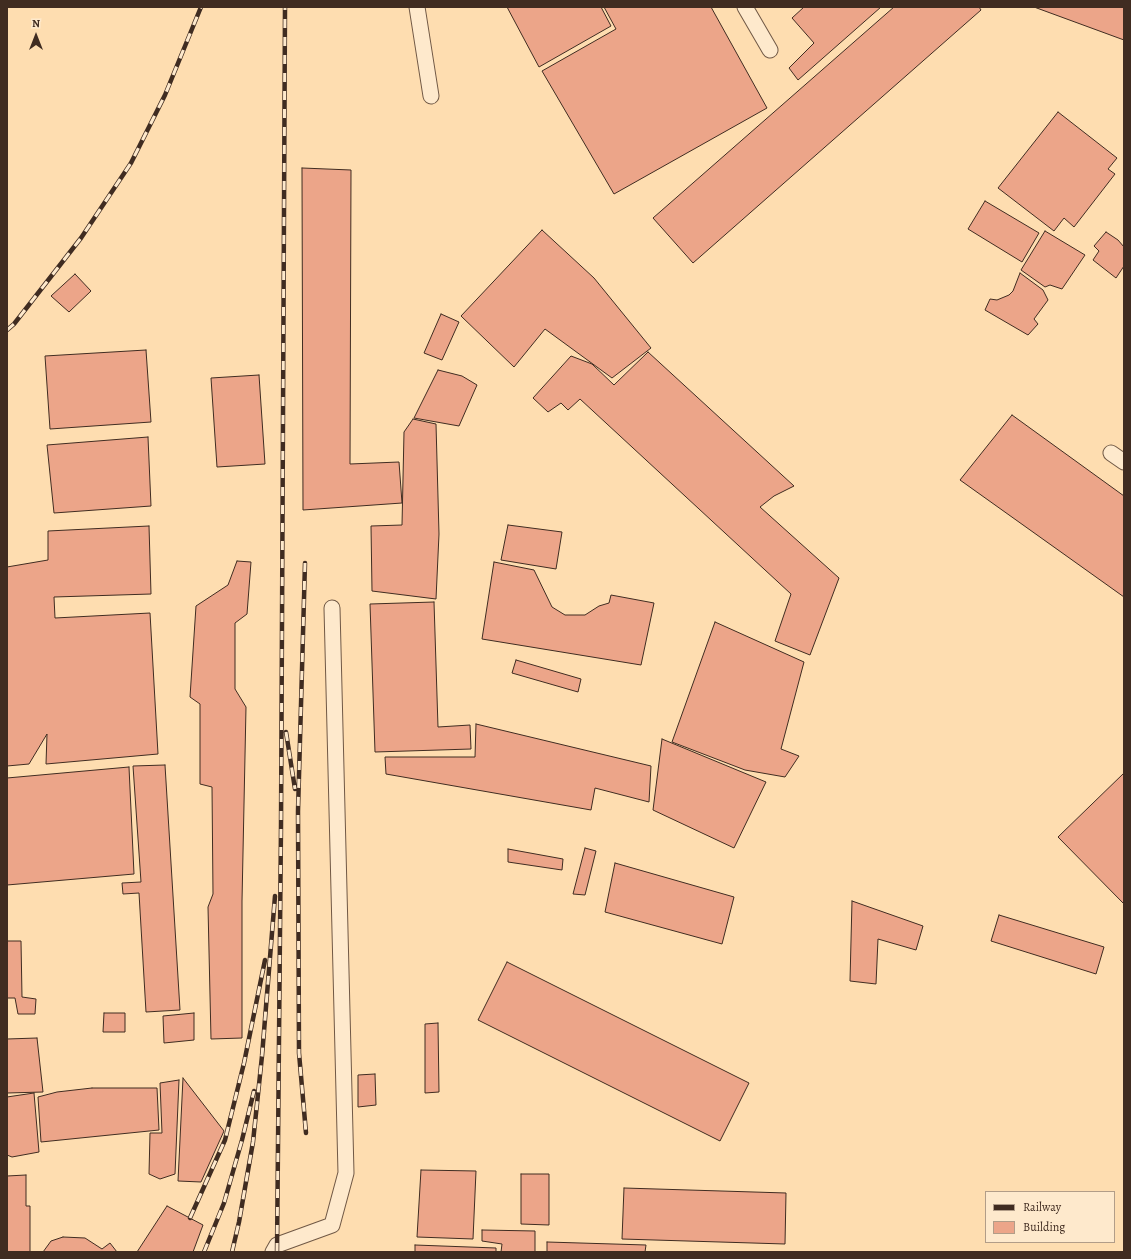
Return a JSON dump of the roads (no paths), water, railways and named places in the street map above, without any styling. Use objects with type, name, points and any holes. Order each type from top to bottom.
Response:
[{"type":"lane","points":[[416,7],[431,96]]},
{"type":"lane","points":[[745,7],[770,50]]},
{"type":"lane","points":[[1111,453],[1124,462]]},
{"type":"lane","points":[[273,1252],[277,1245],[332,1225],[346,1173],[332,608]]},
{"type":"railway","points":[[7,330],[14,324],[81,238],[131,163],[165,95],[201,7]]},
{"type":"railway","points":[[277,1252],[281,826],[285,7]]},
{"type":"railway","points":[[305,563],[298,811],[299,1053],[306,1133]]},
{"type":"railway","points":[[286,732],[295,789]]},
{"type":"railway","points":[[232,1252],[239,1222],[253,1142],[262,1056],[275,896]]},
{"type":"railway","points":[[190,1218],[225,1140],[244,1063],[265,960]]},
{"type":"railway","points":[[204,1252],[224,1203],[254,1091]]}]
